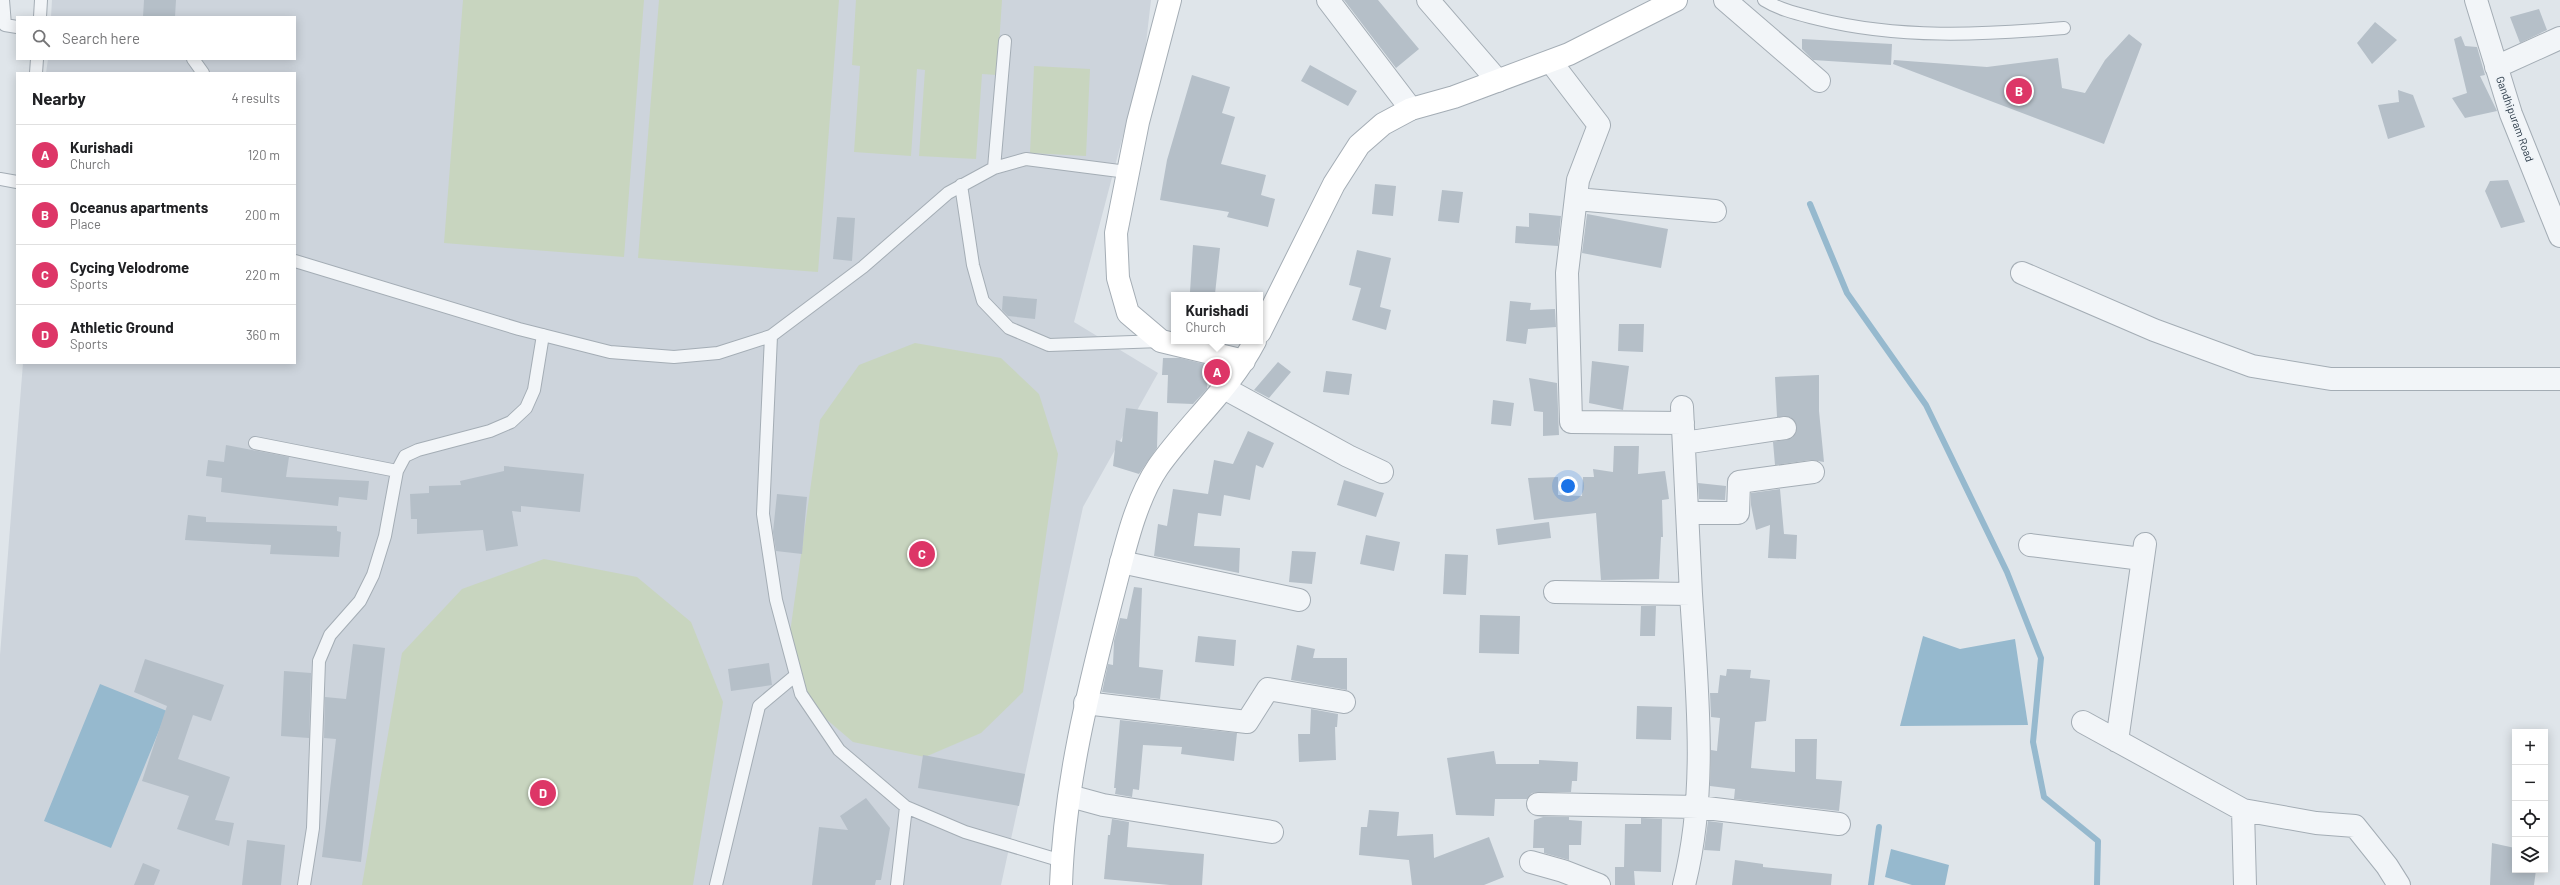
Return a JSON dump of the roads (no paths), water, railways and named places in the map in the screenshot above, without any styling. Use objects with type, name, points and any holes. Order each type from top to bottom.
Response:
[{"type":"main road","points":[[1170,0],[1127,172],[1116,233],[1118,278],[1128,313],[1161,341],[1171,343]]},
{"type":"main road","points":[[1263,326],[1334,184],[1359,145],[1383,124],[1411,109],[1551,62],[1676,0]]},
{"type":"main road","points":[[1173,344],[1244,361]]},
{"type":"main road","points":[[1061,885],[1062,861],[1070,796],[1085,703],[1133,519],[1158,468],[1224,388],[1244,361],[1253,344]]},
{"type":"street","points":[[1328,0],[1411,109]]},
{"type":"street","points":[[1428,0],[1498,81]]},
{"type":"street","points":[[1725,0],[1818,81]]},
{"type":"street","name":"Gandhipuram Road","points":[[2476,0],[2511,114],[2560,236]]},
{"type":"street","points":[[2496,67],[2560,38]]},
{"type":"street","points":[[1551,62],[1600,125],[1578,180],[1567,273],[1571,422],[1785,428]]},
{"type":"street","points":[[1576,199],[1715,211]]},
{"type":"street","points":[[2022,273],[2154,330],[2252,366],[2331,379],[2560,379]]},
{"type":"street","points":[[1224,388],[1382,472]]},
{"type":"street","points":[[1683,424],[1696,674],[1698,807],[1693,850],[1684,885]]},
{"type":"street","points":[[1687,513],[1738,513],[1739,482],[1813,472]]},
{"type":"street","points":[[2030,545],[2144,552],[2117,741]]},
{"type":"street","points":[[1122,562],[1299,600]]},
{"type":"street","points":[[1555,592],[1691,594]]},
{"type":"street","points":[[1085,703],[1247,722],[1268,689],[1344,702]]},
{"type":"street","points":[[2083,722],[2243,810],[2316,823],[2355,826],[2387,866],[2399,885]]},
{"type":"street","points":[[1070,796],[1103,805],[1272,832]]},
{"type":"street","points":[[1538,804],[1698,807],[1839,824]]},
{"type":"street","points":[[2243,810],[2245,885]]},
{"type":"street","points":[[1531,862],[1599,885]]},
{"type":"lane","points":[[3,0],[7,28]]},
{"type":"lane","points":[[40,16],[41,0]]},
{"type":"lane","points":[[1764,0],[1775,7],[1839,24],[1888,31],[1946,35],[2064,28]]},
{"type":"lane","points":[[994,168],[1005,41]]},
{"type":"lane","points":[[36,72],[37,60]]},
{"type":"lane","points":[[194,60],[202,72]]},
{"type":"lane","points":[[296,261],[543,335],[610,352],[674,357],[718,353],[771,336],[863,267],[948,192],[994,168],[1026,159],[1127,172]]},
{"type":"lane","points":[[0,180],[16,182]]},
{"type":"lane","points":[[961,186],[974,265],[983,301],[1010,328],[1049,345],[1161,341]]},
{"type":"lane","points":[[304,885],[313,828],[319,661],[330,635],[360,601],[373,575],[385,536],[397,471],[405,456],[418,450],[490,431],[511,422],[526,408],[534,390],[543,335]]},
{"type":"lane","points":[[771,336],[763,514],[776,600],[801,694],[839,750],[906,807],[965,832],[1062,861]]},
{"type":"lane","points":[[255,443],[397,471]]},
{"type":"lane","points":[[716,885],[759,706],[796,675]]},
{"type":"lane","points":[[897,885],[906,807]]},
{"type":"water","points":[[1923,636],[1960,649],[2015,639],[2028,725],[1900,726]]},
{"type":"water","points":[[100,684],[167,711],[111,848],[44,821]]},
{"type":"water","points":[[1891,849],[1949,865],[1945,885],[1912,885],[1885,877]]},
{"type":"waterway","points":[[1810,204],[1847,293],[1926,405],[2007,572],[2041,658],[2033,742],[2044,797],[2098,841],[2097,885]]},
{"type":"waterway","points":[[1871,885],[1879,827]]},
{"type":"place","name":"Oceanus apartments","points":[[2019,91]]},
{"type":"place","name":"Kurishadi","points":[[1217,372]]},
{"type":"place","name":"Cycing Velodrome","points":[[922,554]]},
{"type":"place","name":"Athletic Ground","points":[[543,793]]}]
